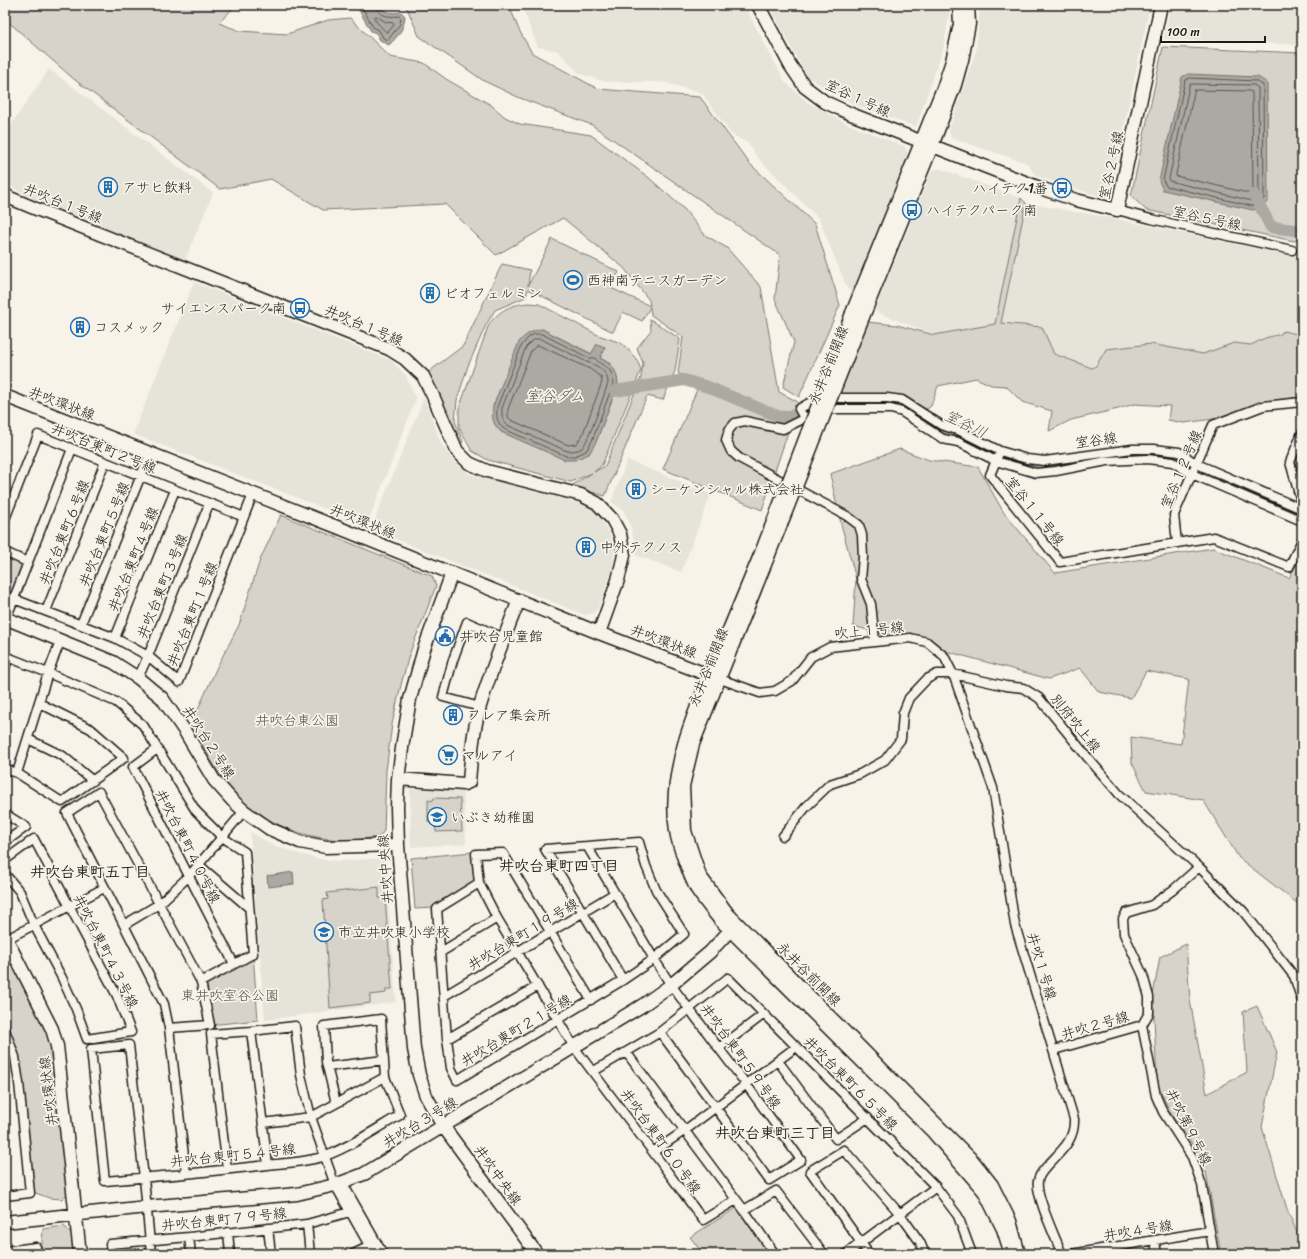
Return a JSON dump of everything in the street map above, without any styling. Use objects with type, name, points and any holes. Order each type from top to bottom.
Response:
[{"type":"street","name":"室谷１号線","points":[[758,5],[790,65],[805,87],[825,102],[927,143]]},
{"type":"street","name":"永井谷前開線","points":[[927,143],[952,61],[960,24],[960,5]]},
{"type":"street","name":"永井谷前開線","points":[[968,5],[969,24],[962,60],[955,85],[927,143],[858,315],[820,400],[765,555],[715,677],[692,719],[680,756],[675,796],[676,832],[696,888],[720,920],[733,927],[973,1161],[992,1186],[1010,1221],[1019,1254]]},
{"type":"street","name":"室谷２号線","points":[[927,143],[1040,188],[1076,200],[1117,210],[1161,5]]},
{"type":"street","name":"井吹台１号線","points":[[5,194],[10,198],[41,211],[389,349],[405,359],[423,376],[434,396],[457,451],[469,463],[487,471],[580,495],[597,503],[612,519],[620,534],[624,554],[618,580],[599,633]]},
{"type":"street","name":"室谷５号線","points":[[1117,210],[1292,250]]},
{"type":"street","name":"井吹環状線","points":[[5,398],[253,494],[599,633],[715,677]]},
{"type":"street","name":"室谷線","points":[[804,418],[800,409],[809,403],[826,398],[887,398],[902,400],[942,425],[960,431],[1000,451],[1027,459],[1045,461],[1132,449],[1154,449],[1179,452],[1197,464],[1302,509]]},
{"type":"street","name":"室谷１２号線","points":[[1177,543],[1174,515],[1213,425],[1263,406],[1302,402]]},
{"type":"street","points":[[875,641],[871,604],[861,579],[863,557],[862,534],[859,525],[847,516],[739,458],[731,451],[726,440],[729,430],[735,423],[745,421],[782,429],[819,411],[836,409],[891,409],[902,412],[943,439],[958,442],[996,461],[1000,451]]},
{"type":"street","points":[[1302,434],[1290,462],[1302,505]]},
{"type":"street","name":"井吹台東町２号線","points":[[5,519],[38,435],[244,517]]},
{"type":"street","points":[[5,619],[72,449]]},
{"type":"street","name":"井吹台東町５号線","points":[[81,624],[150,454]]},
{"type":"street","name":"室谷１１号線","points":[[1302,522],[1192,474],[1173,462],[1147,459],[1107,461],[1056,472],[1036,473],[996,461],[990,475],[1060,562],[1214,537],[1289,567],[1302,540]]},
{"type":"street","name":"井吹台東町６号線","points":[[46,611],[105,462]]},
{"type":"street","name":"井吹台東町４号線","points":[[115,638],[175,490]]},
{"type":"street","name":"井吹台東町１号線","points":[[14,599],[115,638],[148,656],[178,682],[253,494]]},
{"type":"street","name":"井吹台東町３号線","points":[[138,678],[209,504]]},
{"type":"street","points":[[5,552],[27,562]]},
{"type":"street","name":"井吹中央線","points":[[452,573],[424,649],[410,699],[398,779],[398,845],[414,1049],[419,1075],[426,1096],[443,1126],[537,1254]]},
{"type":"street","points":[[398,779],[464,784],[469,782],[473,743],[480,707],[519,600]]},
{"type":"street","name":"井吹台２号線","points":[[5,619],[113,662],[138,678],[162,698],[184,730],[214,780],[244,811],[270,829],[300,842],[326,847],[398,845]]},
{"type":"street","points":[[480,707],[443,697],[452,660],[467,622],[504,638]]},
{"type":"street","name":"吹上１号線","points":[[715,677],[760,693],[775,691],[792,680],[811,657],[830,647],[910,638],[927,642],[944,656],[953,674]]},
{"type":"street","points":[[17,773],[38,703],[60,642]]},
{"type":"street","points":[[5,668],[7,657],[116,702],[143,725],[196,811],[222,837],[245,852],[252,954],[200,982]]},
{"type":"street","name":"別府吹上線","points":[[783,836],[806,807],[830,784],[860,774],[885,760],[901,739],[903,713],[909,698],[927,679],[937,674],[953,674],[1006,686],[1023,688],[1039,698],[1119,794],[1199,867],[1244,911],[1294,976],[1302,1001]]},
{"type":"street","name":"井吹１号線","points":[[953,674],[993,788],[1015,925],[1074,1118],[1074,1128],[1069,1142],[1040,1174],[1038,1182],[1038,1194],[1062,1254]]},
{"type":"street","points":[[5,769],[17,773],[62,802],[124,758],[91,729],[38,703]]},
{"type":"street","points":[[28,738],[63,756],[93,781]]},
{"type":"street","name":"井吹台東町４０号線","points":[[157,750],[132,767],[234,964]]},
{"type":"street","points":[[170,1028],[210,1025],[200,982],[99,792],[67,813],[164,1004],[170,1028],[186,1173]]},
{"type":"street","points":[[124,925],[159,904],[189,876],[244,811]]},
{"type":"street","points":[[5,814],[26,826],[5,842]]},
{"type":"street","name":"井吹台東町４３号線","points":[[5,860],[34,839],[117,996],[131,1032],[87,1039],[62,978],[34,925],[20,892],[5,874]]},
{"type":"street","name":"井吹台東町２１号線","points":[[479,883],[437,909],[447,1040],[451,1068],[457,1080],[623,980],[654,959],[684,934],[656,890],[646,866],[639,842],[587,846]]},
{"type":"street","points":[[587,846],[545,849],[623,980]]},
{"type":"street","name":"井吹台東町５９号線","points":[[587,846],[671,985],[691,1009],[800,1160],[769,1180],[660,1032]]},
{"type":"street","points":[[479,883],[476,854],[503,853],[591,1000]]},
{"type":"street","points":[[198,865],[248,907]]},
{"type":"street","points":[[1142,1025],[1149,1013],[1149,997],[1142,975],[1124,934],[1124,919],[1126,913],[1152,905],[1173,890],[1199,867]]},
{"type":"street","name":"井吹台東町６０号線","points":[[479,883],[497,918],[574,1047],[594,1071],[703,1220],[736,1200]]},
{"type":"street","points":[[6,938],[104,888]]},
{"type":"street","name":"井吹台東町１９号線","points":[[444,996],[615,893]]},
{"type":"street","points":[[441,952],[497,918]]},
{"type":"street","name":"永井谷前開線","points":[[733,927],[933,1132],[984,1191],[1003,1229],[1011,1254]]},
{"type":"street","name":"井吹台３号線","points":[[5,1222],[147,1207],[297,1194],[339,1183],[364,1174],[643,1005],[671,985],[710,952],[733,927]]},
{"type":"street","name":"井吹環状線","points":[[6,938],[52,1029],[57,1046],[80,1254]]},
{"type":"street","name":"井吹台東町６５号線","points":[[691,1009],[728,978],[936,1187],[958,1216],[972,1254]]},
{"type":"street","points":[[447,1040],[538,986]]},
{"type":"street","points":[[594,1071],[660,1032],[691,1009]]},
{"type":"street","points":[[719,1048],[764,1014]]},
{"type":"street","points":[[263,1123],[311,1117],[385,1077],[381,1019],[324,1026],[327,1067],[336,1103]]},
{"type":"street","name":"井吹２号線","points":[[1054,1050],[1142,1025]]},
{"type":"street","name":"井吹第９号線","points":[[1142,1025],[1156,1096],[1163,1112],[1192,1156],[1202,1185],[1214,1254]]},
{"type":"street","points":[[227,1169],[211,1034],[295,1026],[301,1075],[311,1117],[325,1156],[339,1183],[383,1254]]},
{"type":"street","points":[[5,1030],[15,1057],[19,1083],[30,1193],[5,1196]]},
{"type":"street","points":[[251,1031],[268,1165]]},
{"type":"street","name":"井吹台東町５４号線","points":[[144,1178],[129,1045],[91,1049],[105,1181],[144,1178],[268,1165],[325,1156],[350,1145],[400,1115],[385,1077]]},
{"type":"street","points":[[653,1152],[796,1047]]},
{"type":"street","points":[[626,1052],[744,1210],[770,1252]]},
{"type":"street","points":[[5,1058],[15,1057]]},
{"type":"street","points":[[327,1067],[384,1060]]},
{"type":"street","points":[[778,1061],[836,1139],[868,1118]]},
{"type":"street","points":[[869,1254],[810,1171],[844,1150],[900,1214],[920,1242],[925,1254]]},
{"type":"street","points":[[144,1178],[151,1254]]},
{"type":"street","points":[[339,1183],[350,1212],[374,1254]]},
{"type":"street","points":[[846,1254],[936,1187]]},
{"type":"street","points":[[744,1210],[776,1191],[824,1254]]},
{"type":"street","name":"井吹台東町７９号線","points":[[111,1254],[110,1244],[307,1224],[350,1212]]},
{"type":"street","points":[[307,1224],[310,1254]]},
{"type":"street","points":[[268,1228],[271,1254]]},
{"type":"street","name":"井吹４号線","points":[[1070,1254],[1155,1241],[1210,1230]]},
{"type":"street","points":[[228,1232],[230,1254]]},
{"type":"street","points":[[190,1237],[191,1254]]},
{"type":"street","points":[[1155,1241],[1157,1254]]},
{"type":"street","points":[[353,1254],[370,1246]]},
{"type":"street","points":[[5,1251],[36,1247],[37,1254]]},
{"type":"shaded area","points":[[521,5],[744,5],[785,82],[807,102],[847,124],[904,146],[909,156],[853,294],[847,288],[819,219],[757,157],[749,144],[731,134],[702,93],[662,82],[606,82],[580,74],[558,51],[538,47]]},
{"type":"shaded area","points":[[769,5],[950,5],[943,49],[916,127],[854,104],[807,77]]},
{"type":"shaded area","points":[[980,5],[1150,5],[1110,192],[1102,197],[1036,176],[1027,163],[951,138],[949,130],[976,51]]},
{"type":"shaded area","points":[[1171,5],[1291,5],[1302,20],[1302,45],[1164,39]]},
{"type":"shaded area","points":[[49,69],[213,193],[185,260],[25,196],[5,182],[5,134]]},
{"type":"shaded area","points":[[941,169],[1021,198],[995,325],[934,335],[874,311],[932,170]]},
{"type":"shaded area","points":[[1026,203],[1116,219],[1302,258],[1302,335],[1283,331],[1281,334],[1265,338],[1251,345],[1234,343],[1203,354],[1151,344],[1106,349],[1096,366],[1092,368],[1054,354],[1041,327],[1000,323]]},
{"type":"shaded area","points":[[194,282],[392,361],[406,376],[416,399],[367,525],[133,434]]},
{"type":"shaded area","points":[[424,398],[441,444],[451,458],[469,474],[592,508],[601,519],[610,534],[614,551],[613,568],[598,608],[594,613],[585,615],[371,529]]},
{"type":"shaded area","points":[[627,460],[711,494],[681,572],[636,555],[636,546],[628,519],[623,510],[611,502]]},
{"type":"shaded area","name":"いぶき幼稚園","points":[[410,789],[463,789],[466,844],[411,847]]},
{"type":"shaded area","name":"市立井吹東小学校","points":[[250,832],[271,844],[319,859],[340,861],[385,858],[396,1002],[265,1020]]},
{"type":"green space","points":[[5,5],[236,5],[219,23],[240,31],[287,34],[328,20],[350,18],[390,57],[424,63],[446,79],[491,105],[505,117],[520,124],[591,135],[648,177],[684,209],[705,235],[727,248],[761,287],[779,392],[798,402],[762,510],[663,469],[699,385],[678,373],[683,337],[651,315],[650,307],[642,321],[623,312],[613,332],[528,289],[526,297],[495,310],[486,325],[468,366],[457,400],[455,421],[463,442],[457,445],[427,373],[463,346],[502,264],[530,270],[528,286],[552,239],[619,272],[611,288],[650,306],[649,300],[624,268],[563,218],[496,255],[445,204],[323,210],[271,179],[220,189],[75,80],[5,19]]},
{"type":"green space","points":[[400,5],[509,5],[519,30],[532,53],[598,89],[700,97],[750,164],[815,224],[840,305],[799,397],[783,387],[794,342],[775,299],[780,255],[592,125],[520,98],[484,81],[419,36],[407,8]]},
{"type":"green space","points":[[1163,47],[1302,53],[1302,220],[1297,240],[1294,241],[1146,210],[1131,196]]},
{"type":"green space","points":[[1021,198],[1026,203],[1001,323],[1042,327],[1054,354],[1092,368],[1096,366],[1106,349],[1151,344],[1203,354],[1234,343],[1251,345],[1265,338],[1281,334],[1283,331],[1302,335],[1302,397],[1266,401],[1213,419],[1184,423],[1168,420],[1170,406],[1134,404],[1071,420],[1049,431],[1052,411],[1022,402],[1006,386],[991,385],[976,378],[938,386],[931,406],[927,409],[922,408],[901,395],[837,396],[866,322],[897,325],[934,335],[995,324]]},
{"type":"green space","points":[[530,303],[539,304],[598,335],[621,343],[637,360],[641,370],[602,465],[594,472],[605,466],[641,377],[643,363],[637,348],[651,330],[650,319],[680,339],[675,371],[663,400],[647,396],[605,496],[571,486],[592,473],[571,482],[488,460],[472,451],[459,427],[459,409],[489,324],[507,308]],"holes":[[[542,329],[592,354],[605,347],[600,358],[611,364],[618,384],[596,442]]]},
{"type":"green space","points":[[1302,442],[1302,483],[1294,463]]},
{"type":"green space","points":[[900,449],[929,460],[978,467],[1004,513],[1055,573],[1213,548],[1289,578],[1302,555],[1302,907],[1239,858],[1203,800],[1146,791],[1132,763],[1131,737],[1181,744],[1189,679],[1146,671],[1131,698],[1099,692],[1080,668],[1049,679],[853,626],[856,579],[841,524],[830,474]]},
{"type":"green space","name":"井吹台東公園","points":[[281,515],[432,576],[436,586],[409,655],[392,724],[386,771],[384,831],[379,837],[351,840],[327,839],[297,832],[269,820],[244,803],[227,785],[216,769],[192,726],[194,718],[217,667],[239,625],[260,560]]},
{"type":"green space","points":[[5,557],[22,563],[5,610]]},
{"type":"green space","points":[[434,798],[460,799],[462,831],[436,832],[435,822],[428,822],[428,800],[432,801]]},
{"type":"green space","points":[[472,852],[476,878],[475,883],[433,908],[415,909],[411,858]]},
{"type":"green space","points":[[379,887],[379,898],[385,898],[392,989],[386,989],[386,993],[370,995],[370,1003],[330,1008],[323,900],[328,899],[327,893]]},
{"type":"green space","points":[[5,943],[41,1017],[50,1043],[58,1086],[68,1193],[62,1199],[49,1198],[33,1192],[25,1106],[12,1038],[5,1023]]},
{"type":"green space","points":[[1186,944],[1190,1000],[1207,1094],[1247,1072],[1243,1012],[1257,1006],[1277,1052],[1262,1127],[1287,1209],[1301,1242],[1302,1254],[1221,1254],[1204,1161],[1172,1116],[1157,1084],[1153,995],[1160,957]]},
{"type":"green space","name":"東井吹室谷公園","points":[[253,954],[258,1020],[210,1025],[201,982]]},
{"type":"green space","points":[[738,1207],[768,1249],[761,1254],[703,1254],[690,1237]]},
{"type":"green space","points":[[64,1226],[72,1234],[74,1254],[42,1254],[43,1229]]},
{"type":"water","points":[[356,5],[380,5],[386,11],[392,13],[401,12],[405,16],[400,32],[389,45],[380,40],[376,33],[371,31]]},
{"type":"water","points":[[1188,74],[1258,77],[1267,83],[1268,201],[1262,207],[1253,210],[1163,190],[1159,181],[1182,77]]},
{"type":"water","name":"室谷ダム","points":[[542,329],[591,354],[597,344],[605,347],[600,358],[611,365],[615,371],[618,384],[596,442],[589,454],[575,460],[565,460],[501,432],[493,420],[493,406],[519,342],[529,333]]},
{"type":"water","points":[[293,872],[294,884],[268,887],[267,876]]},
{"type":"waterway","points":[[1254,195],[1271,227],[1302,231]]},
{"type":"waterway","name":"室谷川","points":[[615,391],[684,380],[708,387],[780,417],[797,415],[807,410],[849,404],[872,403],[901,405],[936,428],[959,437],[992,454],[1031,466],[1048,468],[1089,458],[1115,455],[1146,455],[1175,458],[1218,479],[1302,516]]},
{"type":"place","name":"アサヒ飲料","points":[[108,187]]},
{"type":"place","name":"ハイテク1番","points":[[1062,188]]},
{"type":"place","name":"ハイテクパーク南","points":[[912,210]]},
{"type":"place","name":"西神南テニスガーデン","points":[[573,280]]},
{"type":"place","name":"ビオフェルミン","points":[[430,293]]},
{"type":"place","name":"サイエンスパーク南","points":[[300,308]]},
{"type":"place","name":"コスメック","points":[[80,327]]},
{"type":"place","name":"シーケンシャル株式会社","points":[[636,489]]},
{"type":"place","name":"中外テクノス","points":[[586,547]]},
{"type":"place","name":"井吹台児童館","points":[[445,636]]},
{"type":"place","name":"フレア集会所","points":[[453,715]]},
{"type":"place","name":"マルアイ","points":[[448,755]]},
{"type":"place","name":"いぶき幼稚園","points":[[437,817]]},
{"type":"place","name":"市立井吹東小学校","points":[[324,932]]},
{"type":"district","name":"井吹台東町四丁目","points":[[559,866]]},
{"type":"district","name":"井吹台東町五丁目","points":[[90,872]]},
{"type":"district","name":"井吹台東町三丁目","points":[[775,1133]]}]
